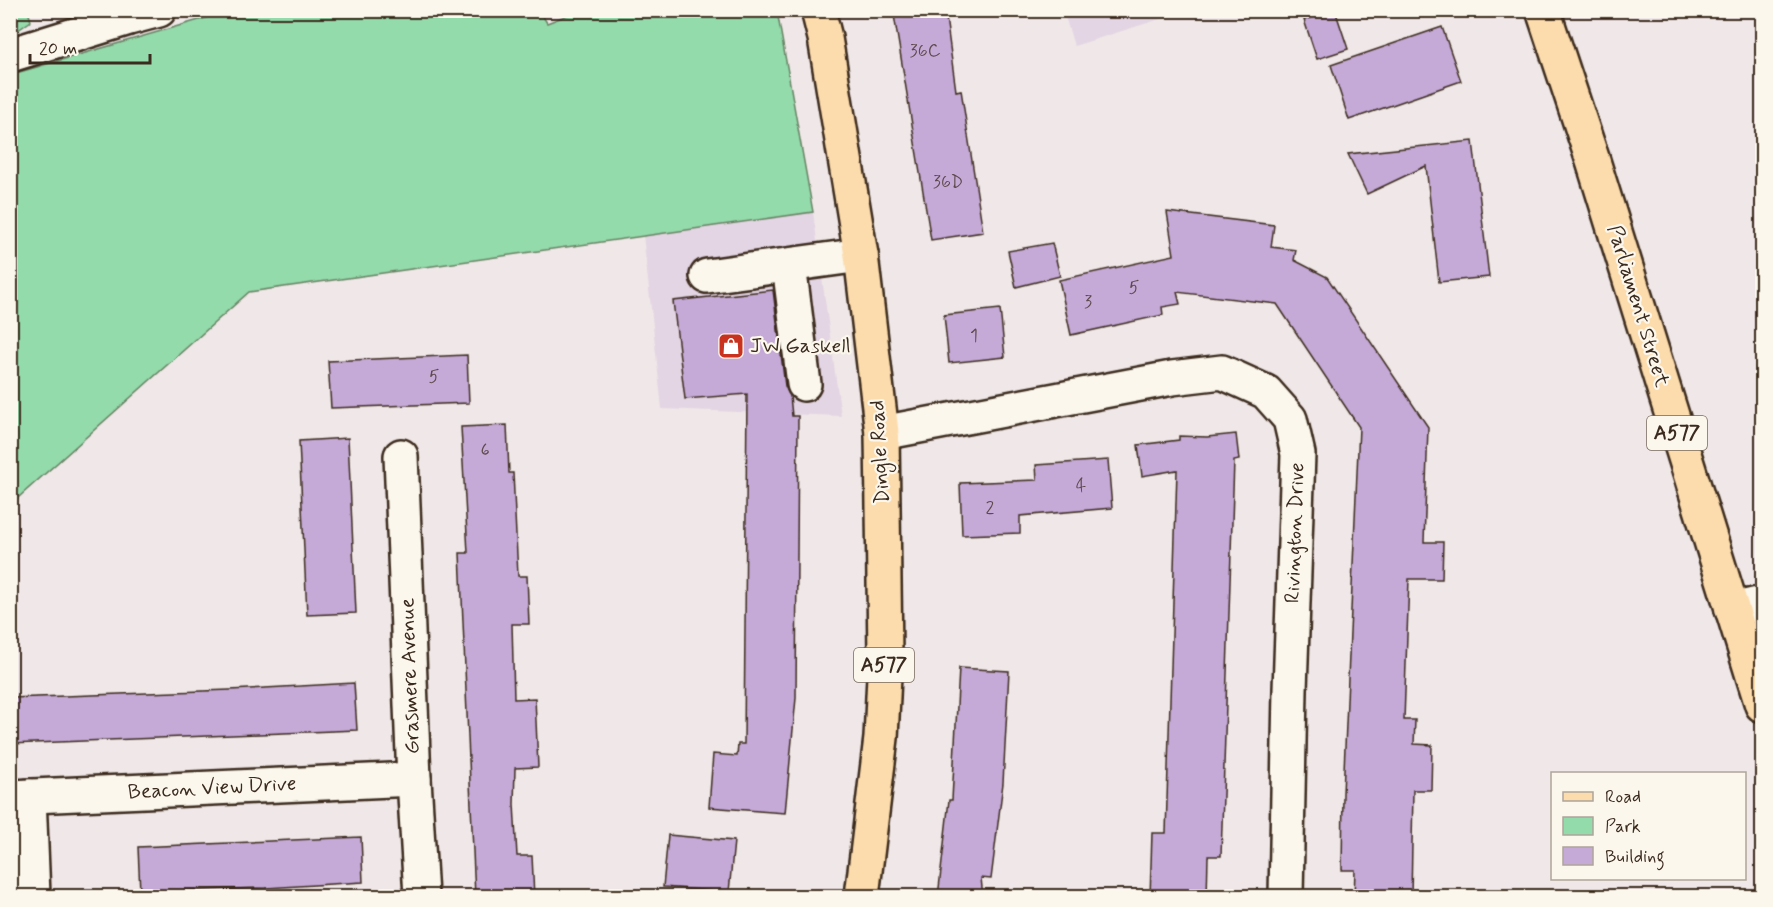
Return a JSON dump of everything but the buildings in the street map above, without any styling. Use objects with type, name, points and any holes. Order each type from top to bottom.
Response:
[{"type":"main road","name":"Dingle Road","points":[[818,10],[825,38],[861,255],[882,433],[885,655],[881,738],[862,897]]},
{"type":"main road","name":"Parliament Street","points":[[1543,10],[1747,607],[1762,705]]},
{"type":"street","points":[[10,55],[135,13]]},
{"type":"street","points":[[707,276],[861,255]]},
{"type":"street","points":[[789,265],[804,384]]},
{"type":"street","name":"Rivington Drive","points":[[882,433],[1172,378],[1222,372],[1266,392],[1290,419],[1298,454],[1286,897]]},
{"type":"street","name":"Grasmere Avenue","points":[[402,456],[414,779],[421,897]]},
{"type":"street","name":"Beacon View Drive","points":[[20,797],[414,779]]},
{"type":"street","points":[[20,797],[33,897]]},
{"type":"shaded area","points":[[1063,10],[1186,10],[1186,11],[1074,46]]},
{"type":"shaded area","points":[[813,212],[841,416],[662,409],[643,235]]},
{"type":"green space","points":[[11,10],[28,11],[31,21],[11,35]]},
{"type":"green space","points":[[539,10],[547,23],[578,11],[777,11],[813,212],[249,292],[11,504],[10,55],[16,73],[224,11]]},
{"type":"place","name":"JW Gaskell","points":[[731,346]]}]
